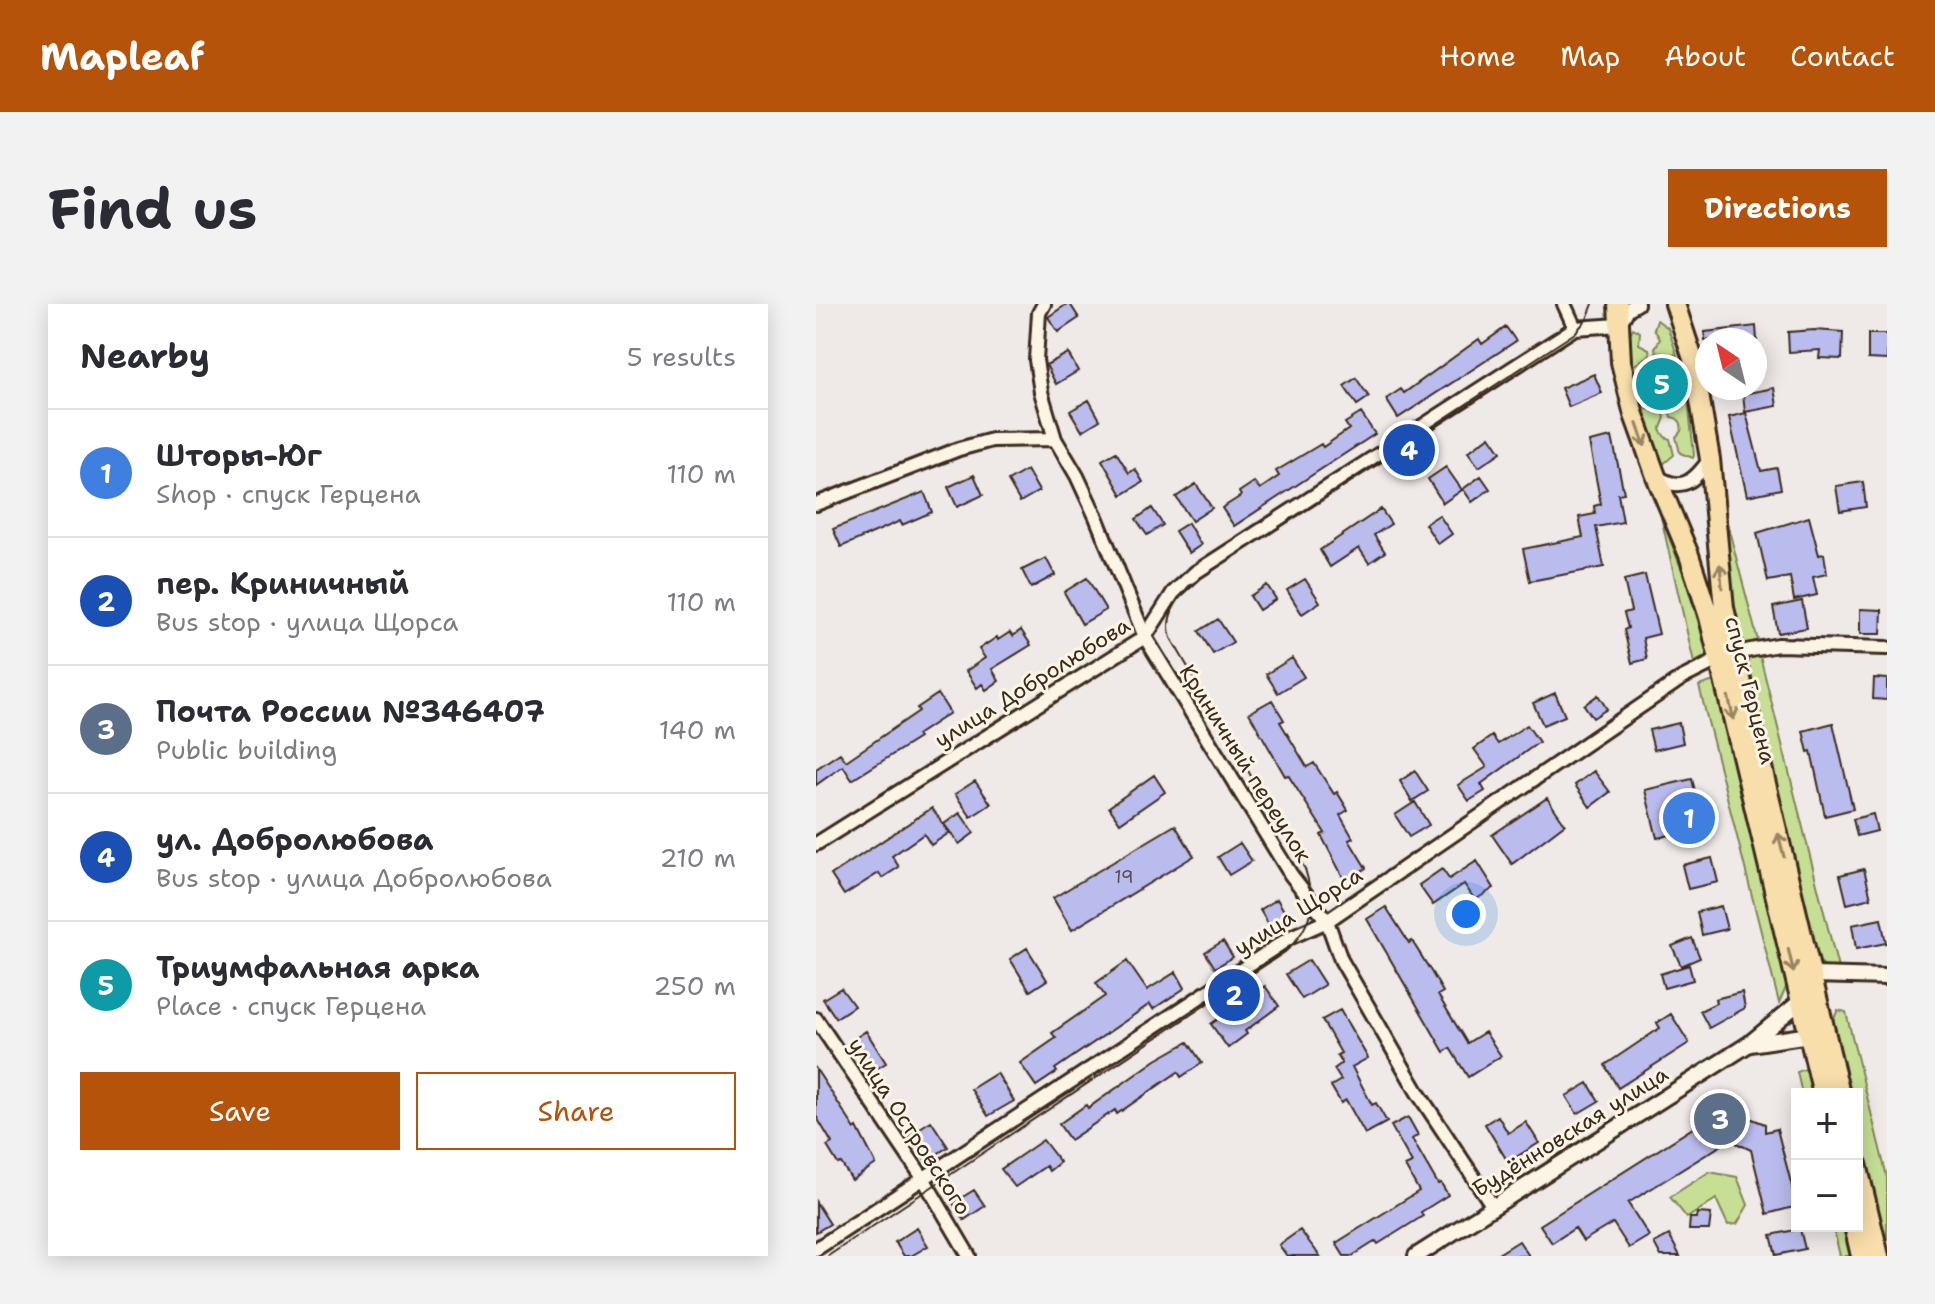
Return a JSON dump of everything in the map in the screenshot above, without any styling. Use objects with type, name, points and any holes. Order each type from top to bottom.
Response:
[{"type":"main road","name":"спуск Герцена","points":[[1618,304],[1621,362],[1634,415],[1728,656],[1813,975],[1839,1088]]},
{"type":"main road","name":"спуск Герцена","points":[[1675,305],[1693,359],[1710,459],[1728,656],[1822,1088]]},
{"type":"main road","points":[[1863,1189],[1879,1256]]},
{"type":"main road","points":[[1855,1232],[1861,1256]]},
{"type":"street","points":[[1564,304],[1575,328],[1619,325],[1628,309],[1637,304]]},
{"type":"street","name":"Криничный переулок","points":[[1042,309],[1036,360],[1041,392],[1055,439],[1096,517],[1145,637],[1291,875],[1327,921],[1341,960],[1418,1093],[1492,1205]]},
{"type":"street","name":"улица Добролюбова","points":[[816,844],[1145,637],[1173,593],[1196,572],[1575,328]]},
{"type":"street","points":[[816,504],[959,449],[992,440],[1055,439]]},
{"type":"street","points":[[1656,476],[1668,484],[1685,483],[1696,476],[1710,459]]},
{"type":"street","name":"улица Щорса","points":[[816,1249],[1291,937],[1327,921],[1682,678],[1728,656],[1778,645],[1887,648]]},
{"type":"street","points":[[1813,975],[1887,977]]},
{"type":"street","name":"Будённовская улица","points":[[1416,1256],[1749,1044],[1801,1001]]},
{"type":"street","name":"улица Островского","points":[[816,1019],[923,1178],[969,1256]]},
{"type":"street","name":"Будённовская улица","points":[[1749,1044],[1809,1035]]},
{"type":"green space","points":[[1657,320],[1668,328],[1677,355],[1656,352],[1660,339],[1654,329]]},
{"type":"green space","points":[[1633,328],[1640,332],[1639,344],[1649,349],[1650,354],[1633,366],[1628,337]]},
{"type":"green space","points":[[1688,400],[1693,458],[1680,453],[1676,437],[1681,426],[1678,420],[1671,417],[1669,410],[1679,402]]},
{"type":"green space","points":[[1653,408],[1663,411],[1665,418],[1660,430],[1670,439],[1674,455],[1662,465],[1643,410]]},
{"type":"green space","points":[[1720,496],[1758,641],[1742,644],[1730,609]]},
{"type":"green space","points":[[1661,517],[1686,581],[1708,654],[1694,663]]},
{"type":"green space","points":[[1760,656],[1838,968],[1824,967],[1813,952],[1744,659]]},
{"type":"green space","points":[[1714,681],[1789,981],[1779,1003],[1699,686]]},
{"type":"green space","points":[[1838,1010],[1846,1012],[1887,1177],[1887,1256],[1863,1157],[1863,1088],[1847,1088],[1831,1024]]},
{"type":"green space","points":[[1810,1067],[1815,1088],[1801,1088],[1797,1072]]},
{"type":"green space","points":[[1709,1172],[1737,1177],[1748,1205],[1737,1224],[1728,1225],[1716,1199],[1687,1218],[1670,1197]]},
{"type":"green space","points":[[1834,1232],[1849,1232],[1855,1256],[1840,1256]]},
{"type":"building","points":[[1067,304],[1079,318],[1058,332],[1048,317]]},
{"type":"building","points":[[1506,327],[1516,341],[1398,418],[1386,399],[1401,389],[1404,393],[1479,339],[1482,344]]},
{"type":"building","points":[[1788,332],[1843,332],[1842,359],[1819,358],[1820,350],[1789,352]]},
{"type":"building","points":[[1868,334],[1887,334],[1887,360],[1868,359]]},
{"type":"building","points":[[1068,353],[1078,371],[1056,384],[1046,365]]},
{"type":"building","points":[[1680,373],[1682,388],[1644,395],[1641,381]]},
{"type":"building","points":[[1594,374],[1602,393],[1569,407],[1561,388]]},
{"type":"building","points":[[1356,378],[1369,397],[1357,405],[1344,386]]},
{"type":"building","points":[[1774,388],[1777,406],[1745,412],[1744,400],[1767,400],[1767,389]]},
{"type":"building","points":[[1089,400],[1100,420],[1082,431],[1070,411]]},
{"type":"building","points":[[1361,413],[1375,434],[1234,526],[1222,508],[1241,496],[1239,492],[1254,482],[1260,489],[1279,476],[1276,471],[1321,444],[1323,447],[1349,429],[1345,423]]},
{"type":"building","points":[[1746,413],[1761,471],[1777,468],[1781,489],[1747,496],[1729,417]]},
{"type":"building","points":[[1490,436],[1501,452],[1479,467],[1468,452]]},
{"type":"building","points":[[1612,437],[1624,493],[1618,494],[1623,522],[1596,527],[1604,567],[1530,581],[1523,549],[1583,537],[1579,517],[1595,514],[1594,506],[1601,504],[1589,442]]},
{"type":"building","points":[[1116,452],[1129,473],[1135,469],[1143,482],[1122,495],[1102,460]]},
{"type":"building","points":[[1446,467],[1462,490],[1443,503],[1428,479]]},
{"type":"building","points":[[1027,470],[1039,491],[1020,502],[1008,481]]},
{"type":"building","points":[[974,475],[983,495],[957,507],[948,487]]},
{"type":"building","points":[[1481,476],[1490,489],[1472,502],[1463,489]]},
{"type":"building","points":[[1863,482],[1866,507],[1840,511],[1836,486]]},
{"type":"building","points":[[1196,484],[1212,508],[1192,521],[1176,497]]},
{"type":"building","points":[[924,492],[932,512],[902,525],[900,521],[841,547],[833,529]]},
{"type":"building","points":[[1152,508],[1163,525],[1147,535],[1136,519]]},
{"type":"building","points":[[1381,509],[1391,524],[1374,535],[1385,552],[1369,563],[1359,548],[1330,567],[1320,550]]},
{"type":"building","points":[[1439,515],[1452,534],[1438,544],[1425,524]]},
{"type":"building","points":[[1809,517],[1819,555],[1824,554],[1827,574],[1813,577],[1817,595],[1794,600],[1790,577],[1768,581],[1757,533]]},
{"type":"building","points":[[1188,523],[1201,545],[1189,553],[1175,531]]},
{"type":"building","points":[[1046,558],[1055,575],[1031,588],[1022,570]]},
{"type":"building","points":[[1645,575],[1659,634],[1643,638],[1647,659],[1632,663],[1624,630],[1628,628],[1624,613],[1631,611],[1624,580]]},
{"type":"building","points":[[1087,578],[1106,610],[1082,624],[1064,592]]},
{"type":"building","points":[[1305,579],[1320,602],[1302,614],[1287,590]]},
{"type":"building","points":[[1267,585],[1276,599],[1259,610],[1250,596]]},
{"type":"building","points":[[1802,601],[1807,628],[1778,633],[1773,607]]},
{"type":"building","points":[[1860,609],[1882,610],[1881,634],[1860,634]]},
{"type":"building","points":[[1218,619],[1233,642],[1213,654],[1199,631]]},
{"type":"building","points":[[1021,630],[1031,645],[992,669],[999,681],[986,690],[982,684],[977,688],[966,671],[985,658],[979,649],[997,637],[998,640],[1010,632],[1013,636]]},
{"type":"building","points":[[1292,658],[1304,677],[1278,693],[1266,674]]},
{"type":"building","points":[[1874,678],[1887,679],[1887,700],[1873,699]]},
{"type":"building","points":[[1555,693],[1565,716],[1543,725],[1533,703]]},
{"type":"building","points":[[938,694],[950,713],[917,735],[919,738],[852,780],[843,766],[816,785],[816,769],[840,753],[846,761],[919,711],[917,708]]},
{"type":"building","points":[[1598,695],[1607,709],[1593,718],[1584,705]]},
{"type":"building","points":[[1272,700],[1284,720],[1280,722],[1307,767],[1314,763],[1348,810],[1340,815],[1353,838],[1349,840],[1366,868],[1345,881],[1321,835],[1325,833],[1288,775],[1285,776],[1249,713]]},
{"type":"building","points":[[1679,723],[1683,743],[1654,750],[1649,730]]},
{"type":"building","points":[[1833,723],[1853,809],[1825,816],[1811,751],[1808,752],[1803,731]]},
{"type":"building","points":[[1527,725],[1539,742],[1481,784],[1485,791],[1469,801],[1458,785],[1487,767],[1474,749],[1492,736],[1498,744]]},
{"type":"building","points":[[1415,771],[1428,791],[1412,801],[1400,781]]},
{"type":"building","points":[[1594,771],[1610,792],[1590,807],[1575,785]]},
{"type":"building","points":[[1154,775],[1165,792],[1120,823],[1109,807]]},
{"type":"building","points":[[1692,779],[1704,827],[1657,838],[1645,790]]},
{"type":"building","points":[[975,781],[991,804],[971,817],[955,794]]},
{"type":"building","points":[[1547,798],[1565,824],[1512,864],[1492,835]]},
{"type":"building","points":[[1415,802],[1429,825],[1409,837],[1395,815]]},
{"type":"building","points":[[932,808],[949,833],[931,845],[924,834],[892,856],[899,867],[882,878],[879,873],[844,895],[831,875]]},
{"type":"building","points":[[960,813],[974,833],[959,844],[944,824]]},
{"type":"building","points":[[1873,814],[1877,831],[1857,836],[1853,819]]},
{"type":"building","points":[[1175,825],[1194,856],[1072,930],[1053,898]]},
{"type":"building","points":[[1240,843],[1252,861],[1229,875],[1218,857]]},
{"type":"building","points":[[1712,858],[1718,882],[1688,889],[1682,865]]},
{"type":"building","points":[[1477,861],[1494,888],[1475,900],[1464,884],[1433,905],[1419,885],[1442,869],[1449,879]]},
{"type":"building","points":[[1864,869],[1871,898],[1847,904],[1840,875]]},
{"type":"building","points":[[1277,899],[1290,921],[1273,932],[1260,910]]},
{"type":"building","points":[[1721,906],[1727,929],[1702,935],[1697,912]]},
{"type":"building","points":[[1386,907],[1432,973],[1443,992],[1438,995],[1467,1043],[1485,1032],[1501,1056],[1468,1077],[1450,1048],[1444,1052],[1367,919]]},
{"type":"building","points":[[1881,919],[1886,943],[1856,949],[1852,925]]},
{"type":"building","points":[[1692,938],[1700,958],[1681,966],[1672,946]]},
{"type":"building","points":[[1223,941],[1233,957],[1215,968],[1205,952]]},
{"type":"building","points":[[1027,948],[1047,980],[1030,991],[1010,959]]},
{"type":"building","points":[[1309,960],[1325,985],[1302,999],[1286,974]]},
{"type":"building","points":[[1127,961],[1147,990],[1176,972],[1185,988],[1153,1009],[1150,1004],[1055,1069],[1057,1072],[1036,1086],[1020,1063],[1056,1038],[1052,1033],[1105,996],[1096,983]]},
{"type":"building","points":[[1689,965],[1693,980],[1664,988],[1660,974]]},
{"type":"building","points":[[1265,986],[1279,1006],[1228,1048],[1211,1024]]},
{"type":"building","points":[[841,988],[854,1006],[836,1018],[823,999]]},
{"type":"building","points":[[1742,992],[1745,1008],[1709,1028],[1700,1011],[1716,1003],[1715,999]]},
{"type":"building","points":[[1340,1010],[1368,1058],[1352,1067],[1372,1105],[1376,1103],[1387,1122],[1365,1134],[1346,1100],[1341,1103],[1331,1086],[1341,1080],[1334,1069],[1342,1063],[1337,1055],[1341,1053],[1322,1020]]},
{"type":"building","points":[[1671,1014],[1689,1043],[1618,1088],[1605,1065],[1660,1028],[1657,1023]]},
{"type":"building","points":[[866,1031],[886,1063],[871,1072],[851,1041]]},
{"type":"building","points":[[1188,1042],[1202,1063],[1181,1077],[1178,1072],[1117,1114],[1115,1110],[1070,1140],[1059,1124]]},
{"type":"building","points":[[816,1069],[855,1129],[857,1127],[876,1164],[852,1180],[827,1146],[832,1143],[816,1116]]},
{"type":"building","points":[[997,1073],[1014,1101],[988,1116],[971,1089]]},
{"type":"building","points":[[1588,1083],[1599,1101],[1577,1114],[1566,1096]]},
{"type":"building","points":[[1723,1109],[1730,1120],[1737,1113],[1765,1124],[1765,1132],[1777,1129],[1791,1183],[1791,1208],[1767,1214],[1751,1150],[1730,1140],[1628,1203],[1649,1236],[1629,1248],[1613,1223],[1583,1241],[1575,1228],[1552,1243],[1540,1225]]},
{"type":"building","points":[[1498,1116],[1508,1133],[1526,1122],[1539,1143],[1508,1162],[1485,1124]]},
{"type":"building","points":[[1408,1117],[1418,1135],[1412,1139],[1438,1184],[1441,1183],[1448,1195],[1421,1212],[1423,1216],[1378,1244],[1376,1241],[1352,1256],[1344,1256],[1336,1243],[1419,1191],[1405,1166],[1412,1163],[1391,1126]]},
{"type":"building","points":[[931,1121],[948,1147],[926,1161],[909,1135]]},
{"type":"building","points":[[1043,1140],[1060,1162],[1049,1171],[1046,1166],[1015,1187],[1001,1169]]},
{"type":"building","points":[[974,1190],[985,1206],[964,1220],[953,1203]]},
{"type":"building","points":[[816,1202],[830,1224],[816,1232]]},
{"type":"building","points":[[1697,1213],[1711,1214],[1709,1230],[1689,1230],[1690,1218],[1696,1218]]},
{"type":"building","points":[[917,1228],[928,1246],[911,1256],[904,1256],[895,1242]]},
{"type":"building","points":[[1300,1230],[1320,1256],[1287,1256],[1279,1245]]},
{"type":"building","points":[[1801,1232],[1805,1249],[1776,1255],[1771,1235]]},
{"type":"building","points":[[1669,1235],[1680,1256],[1661,1256],[1654,1243]]},
{"type":"building","points":[[1519,1241],[1529,1256],[1495,1256]]},
{"type":"tram line","points":[[828,1256],[1285,952],[1294,942],[1310,914],[1305,869],[1171,638],[1169,624],[1172,610],[1189,586],[1575,333],[1587,319],[1593,304]]},
{"type":"place","name":"Триумфальная арка","points":[[1662,384]]},
{"type":"place","name":"ул. Добролюбова","points":[[1409,450]]},
{"type":"place","name":"Шторы-Юг","points":[[1689,818]]},
{"type":"place","name":"пер. Криничный","points":[[1234,995]]},
{"type":"place","name":"Почта России №346407","points":[[1720,1119]]}]
